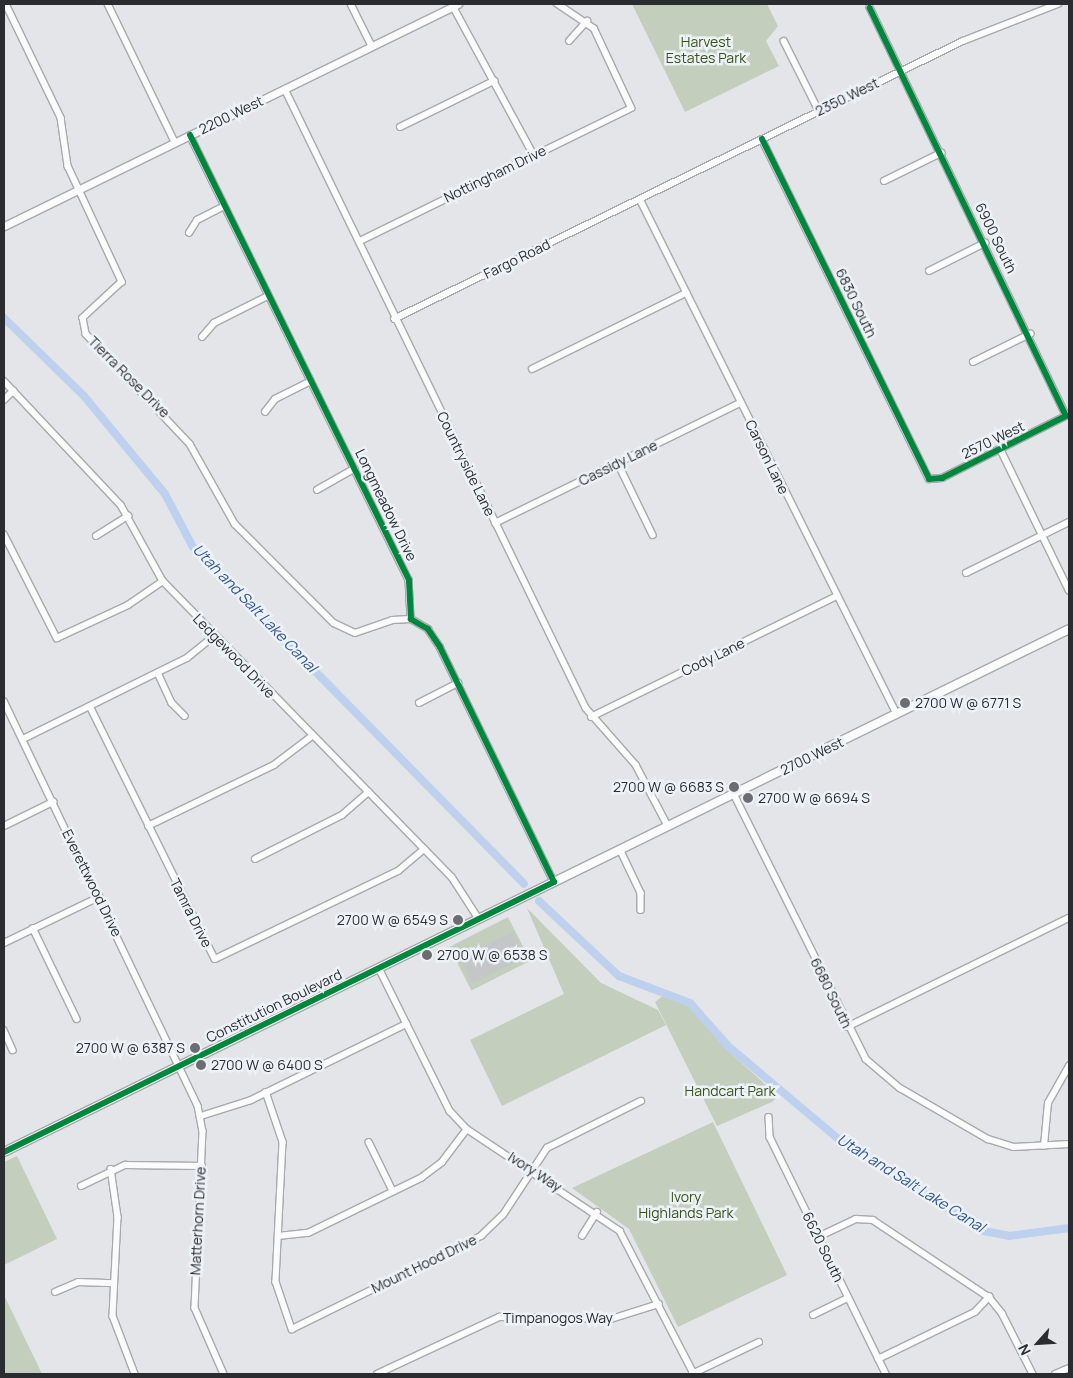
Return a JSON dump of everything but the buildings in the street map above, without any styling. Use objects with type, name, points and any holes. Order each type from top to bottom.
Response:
[{"type":"main road","name":"2700 West","points":[[554,882],[1069,629]]},
{"type":"main road","name":"Constitution Boulevard","points":[[4,1152],[554,882]]},
{"type":"street","name":"Tierra Rose Drive","points":[[6,4],[61,118],[68,166],[122,282],[83,318],[86,334],[176,426],[236,524],[334,622],[355,633],[392,620],[411,619]]},
{"type":"street","points":[[108,4],[175,142]]},
{"type":"street","points":[[351,4],[372,46]]},
{"type":"street","points":[[557,4],[587,21],[570,41]]},
{"type":"street","name":"2350 West","points":[[640,198],[980,33],[1058,4]]},
{"type":"street","name":"2200 West","points":[[4,226],[455,5]]},
{"type":"street","points":[[455,5],[534,155]]},
{"type":"street","name":"6900 South","points":[[870,8],[1030,334],[1066,416]]},
{"type":"street","name":"Nottingham Drive","points":[[360,241],[631,108],[603,44],[587,21]]},
{"type":"street","points":[[784,41],[819,111]]},
{"type":"street","points":[[400,127],[494,81]]},
{"type":"street","name":"Countryside Lane","points":[[285,88],[360,241],[394,318],[591,717],[636,765],[668,826]]},
{"type":"street","name":"Longmeadow Drive","points":[[190,135],[409,580],[411,619]]},
{"type":"street","name":"6830 South","points":[[762,139],[929,479]]},
{"type":"street","points":[[884,181],[940,153]]},
{"type":"street","name":"Carson Lane","points":[[640,198],[835,597],[897,714]]},
{"type":"street","name":"Fargo Road","points":[[394,318],[640,198]]},
{"type":"street","points":[[189,232],[197,220],[224,206]]},
{"type":"street","points":[[929,271],[985,244]]},
{"type":"street","points":[[532,369],[686,293]]},
{"type":"street","points":[[202,338],[214,323],[268,296]]},
{"type":"street","points":[[974,362],[1030,334]]},
{"type":"street","name":"Ledgewood Drive","points":[[4,381],[128,516],[162,581],[463,888],[479,919]]},
{"type":"street","points":[[265,412],[275,399],[311,381]]},
{"type":"street","points":[[4,400],[13,391]]},
{"type":"street","name":"Cassidy Lane","points":[[495,522],[740,403]]},
{"type":"street","name":"2570 West","points":[[929,479],[942,478],[1066,416]]},
{"type":"street","points":[[1001,450],[1069,590]]},
{"type":"street","points":[[618,463],[653,535]]},
{"type":"street","points":[[317,490],[354,468]]},
{"type":"street","points":[[96,536],[128,516]]},
{"type":"street","points":[[966,572],[1069,522]]},
{"type":"street","points":[[4,534],[57,638],[136,601],[162,581]]},
{"type":"street","name":"Cody Lane","points":[[591,717],[835,597]]},
{"type":"street","points":[[411,619],[435,637],[554,882]]},
{"type":"street","points":[[22,739],[158,673],[193,654],[215,635]]},
{"type":"street","points":[[158,673],[172,703],[185,716]]},
{"type":"street","points":[[419,703],[458,684]]},
{"type":"street","name":"Everettwood Drive","points":[[4,701],[180,1065]]},
{"type":"street","name":"Tamra Drive","points":[[90,706],[215,960],[398,871],[424,849]]},
{"type":"street","points":[[148,826],[274,764],[312,736]]},
{"type":"street","points":[[255,859],[342,815],[368,792]]},
{"type":"street","name":"6680 South","points":[[734,794],[847,1027],[877,1071],[988,1139],[1014,1146],[1069,1144]]},
{"type":"street","points":[[4,826],[53,802]]},
{"type":"street","points":[[620,849],[641,893],[641,910]]},
{"type":"street","points":[[4,943],[99,897]]},
{"type":"street","points":[[847,1027],[1069,918]]},
{"type":"street","points":[[33,928],[77,1019]]},
{"type":"street","name":"Ivory Way","points":[[379,968],[445,1103],[467,1129],[597,1212],[627,1239],[693,1374]]},
{"type":"street","points":[[201,1116],[266,1092],[406,1024]]},
{"type":"street","points":[[4,1030],[14,1050]]},
{"type":"street","name":"Matterhorn Drive","points":[[180,1065],[201,1116],[202,1166],[195,1308],[224,1374]]},
{"type":"street","points":[[1044,1146],[1048,1104],[1069,1066]]},
{"type":"street","points":[[266,1092],[283,1142],[278,1236],[308,1233],[432,1171],[467,1129]]},
{"type":"street","name":"Mount Hood Drive","points":[[278,1236],[277,1295],[292,1329],[481,1236],[503,1215],[532,1171],[554,1143],[641,1101]]},
{"type":"street","name":"6620 South","points":[[769,1117],[770,1137],[886,1374]]},
{"type":"street","points":[[369,1142],[394,1191]]},
{"type":"street","points":[[80,1186],[111,1169],[136,1164],[202,1166]]},
{"type":"street","points":[[111,1169],[118,1217],[114,1283],[114,1329],[135,1374]]},
{"type":"street","points":[[582,1236],[597,1212]]},
{"type":"street","points":[[818,1237],[860,1218],[873,1220],[989,1297],[1002,1313],[1033,1374]]},
{"type":"street","points":[[55,1292],[78,1282],[114,1283]]},
{"type":"street","points":[[878,1359],[974,1312],[989,1297]]},
{"type":"street","points":[[813,1315],[848,1298]]},
{"type":"street","name":"Timpanogos Way","points":[[377,1374],[499,1317],[611,1319],[659,1304]]},
{"type":"street","points":[[693,1374],[759,1342]]},
{"type":"street","points":[[1055,1374],[1069,1368]]},
{"type":"green space","name":"Harvest Estates Park","points":[[632,4],[767,4],[778,26],[766,41],[779,66],[685,112]]},
{"type":"green space","points":[[527,908],[601,983],[658,1010],[666,1025],[502,1106],[470,1040],[564,994]]},
{"type":"green space","points":[[508,917],[530,961],[471,991],[449,947]]},
{"type":"green space","name":"Handcart Park","points":[[664,995],[691,1008],[726,1049],[778,1096],[772,1102],[717,1126],[655,1002]]},
{"type":"green space","name":"Ivory Highlands Park","points":[[713,1122],[787,1275],[678,1327],[629,1229],[572,1188]]},
{"type":"green space","points":[[17,1156],[57,1239],[4,1265],[4,1162]]},
{"type":"green space","points":[[4,1295],[42,1374],[4,1374]]},
{"type":"waterway","name":"Utah and Salt Lake Canal","points":[[4,318],[84,396],[165,494],[193,547],[524,884]]},
{"type":"waterway","name":"Utah and Salt Lake Canal","points":[[539,901],[619,976],[690,1003],[728,1046],[842,1142],[984,1231],[1009,1236],[1069,1228]]},
{"type":"cycle path","points":[[762,139],[929,479],[942,478],[1066,416],[870,8]]},
{"type":"cycle path","points":[[4,1152],[554,882],[440,647],[428,629],[411,619],[409,580],[190,135]]},
{"type":"place","name":"2700 W @ 6771 S","points":[[905,703]]},
{"type":"place","name":"2700 W @ 6683 S","points":[[734,787]]},
{"type":"place","name":"2700 W @ 6694 S","points":[[748,798]]},
{"type":"place","name":"2700 W @ 6549 S","points":[[458,920]]},
{"type":"place","name":"2700 W @ 6538 S","points":[[427,955]]},
{"type":"place","name":"2700 W @ 6387 S","points":[[195,1048]]},
{"type":"place","name":"2700 W @ 6400 S","points":[[201,1065]]}]
